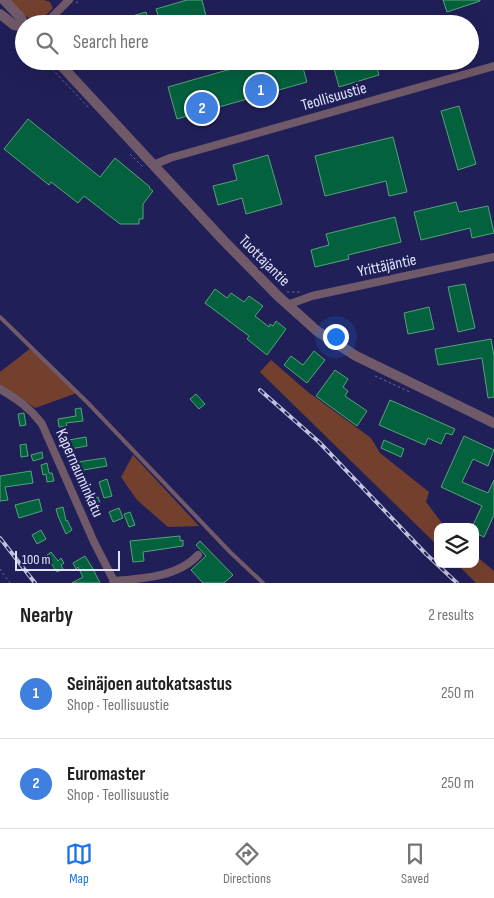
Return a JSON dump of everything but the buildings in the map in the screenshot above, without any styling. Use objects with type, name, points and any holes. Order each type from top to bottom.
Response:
[{"type":"street","points":[[4,0],[18,15]]},
{"type":"street","points":[[54,15],[69,0]]},
{"type":"street","points":[[0,14],[15,25]]},
{"type":"street","name":"Teollisuustie","points":[[153,165],[170,158],[494,66]]},
{"type":"street","name":"Tuottajantie","points":[[65,70],[224,241],[287,305],[317,330],[356,356],[494,423]]},
{"type":"street","name":"Yrittäjäntie","points":[[287,305],[312,296],[494,257]]},
{"type":"street","name":"Kapernauminkatu","points":[[0,390],[34,412],[42,424],[94,542],[114,582]]},
{"type":"street","points":[[114,582],[178,570],[190,563],[198,555]]},
{"type":"lane","points":[[0,317],[88,403],[230,552],[263,583]]},
{"type":"path","points":[[0,569],[10,583]]},
{"type":"shaded area","points":[[9,0],[44,0],[50,2],[53,8],[46,15],[23,14]]},
{"type":"shaded area","points":[[31,348],[77,393],[35,408],[0,386],[0,372]]},
{"type":"shaded area","points":[[271,360],[308,392],[371,438],[380,453],[429,492],[426,502],[442,523],[434,523],[434,542],[260,372]]},
{"type":"shaded area","points":[[133,455],[199,526],[168,527],[137,500],[121,477]]},
{"type":"shaded area","points":[[479,558],[494,571],[494,583],[476,583],[461,568],[479,568]]},
{"type":"railway","points":[[260,390],[319,442],[426,554],[457,583]]},
{"type":"railway","points":[[0,538],[35,583]]},
{"type":"place","name":"Seinäjoen autokatsastus","points":[[261,90]]},
{"type":"place","name":"Euromaster","points":[[202,108]]}]
